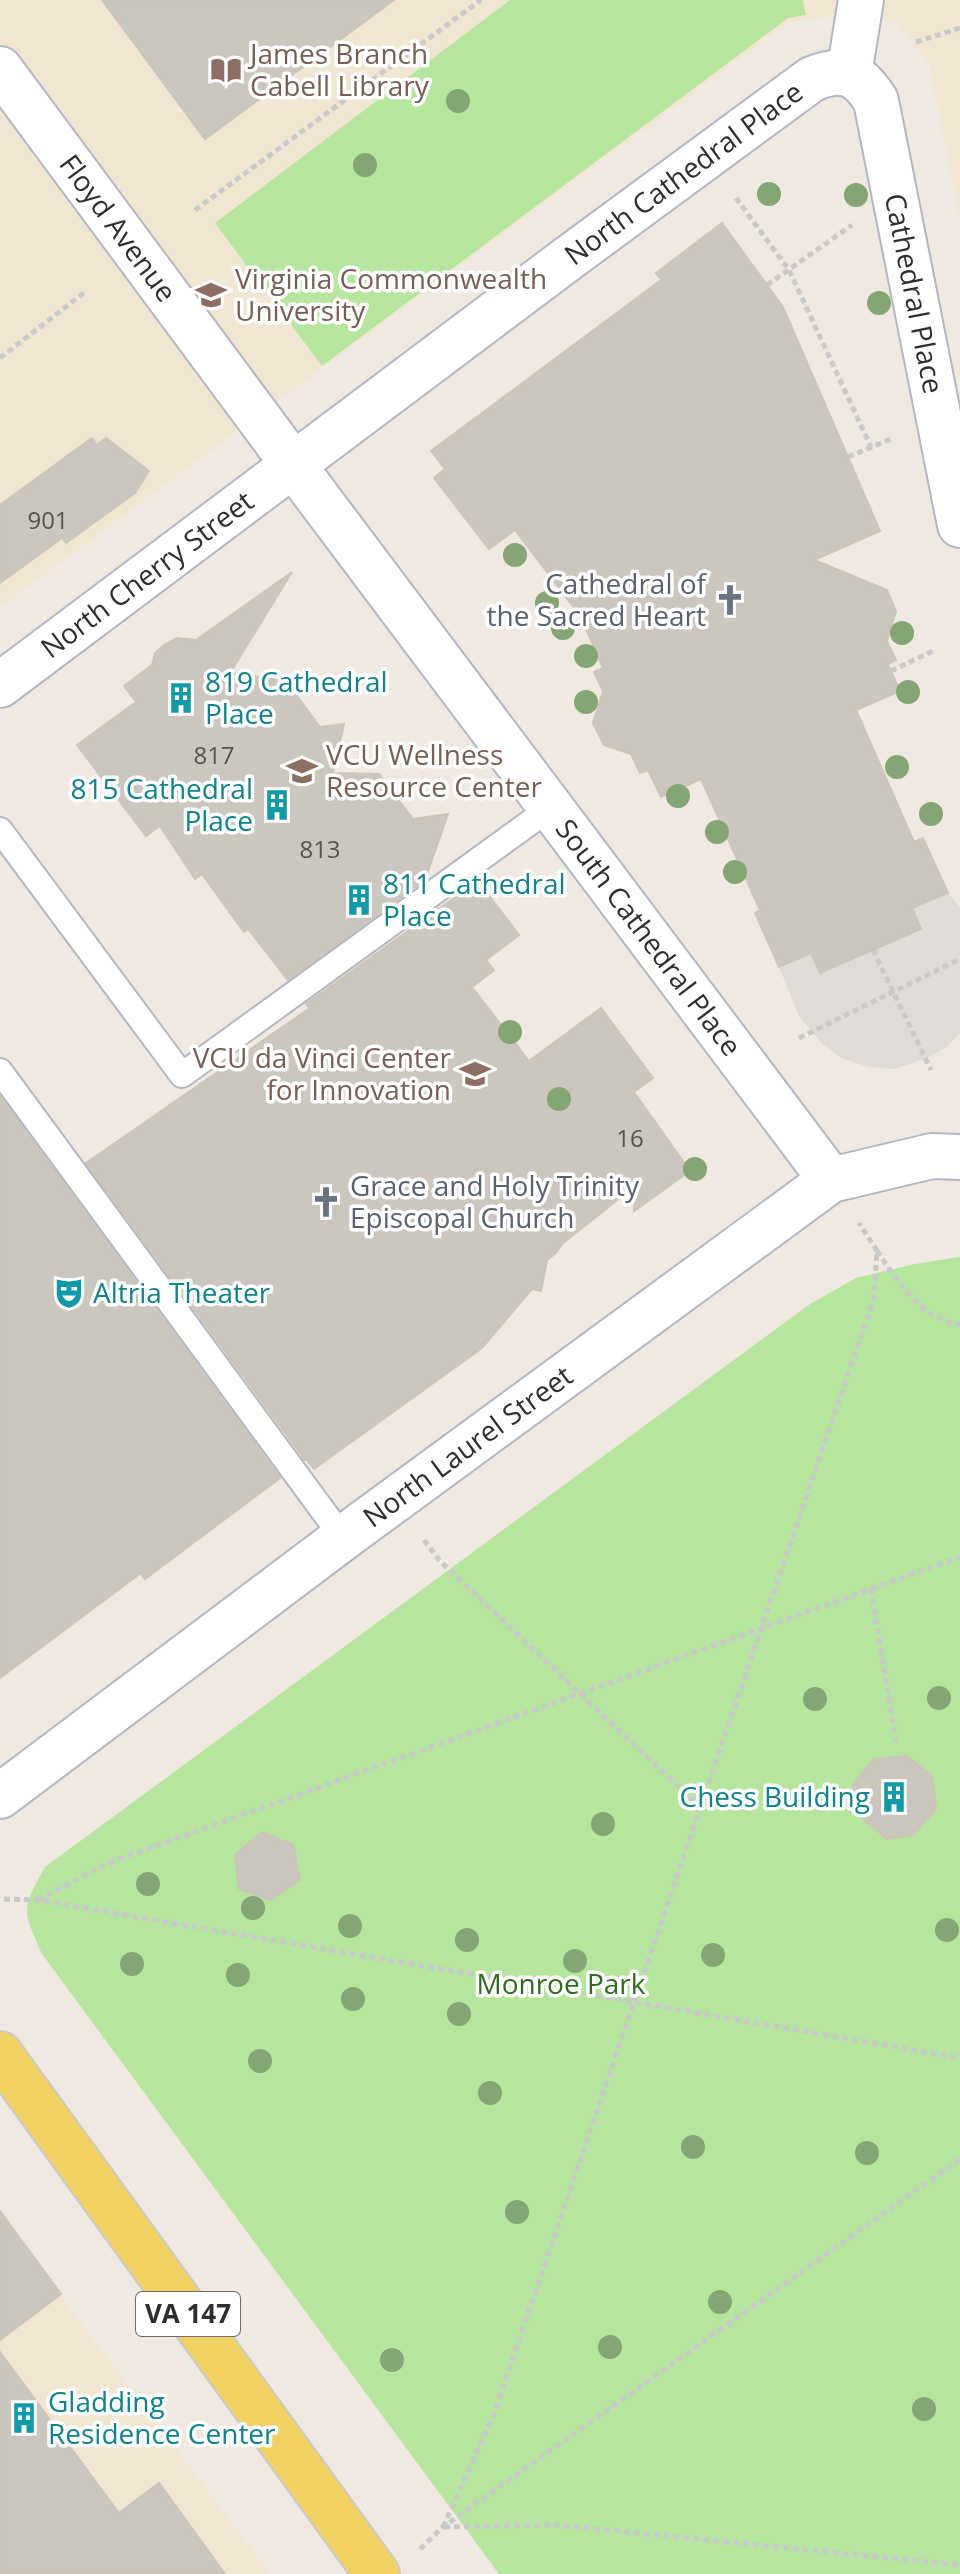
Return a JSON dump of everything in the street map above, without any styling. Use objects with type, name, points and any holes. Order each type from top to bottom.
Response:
[{"type":"main road","name":"VA 147","points":[[0,2054],[377,2574]]},
{"type":"street","points":[[849,74],[861,0]]},
{"type":"street","name":"Floyd Avenue","points":[[0,69],[293,464]]},
{"type":"street","name":"North Cathedral Place","points":[[293,464],[812,79],[830,71],[849,74]]},
{"type":"street","name":"Cathedral Place","points":[[849,74],[866,84],[876,101],[960,525]]},
{"type":"street","name":"North Cherry Street","points":[[0,685],[293,464]]},
{"type":"street","name":"South Cathedral Place","points":[[293,464],[831,1180]]},
{"type":"street","name":"North Laurel Street","points":[[0,1796],[343,1538],[831,1180],[932,1156],[960,1157]]},
{"type":"lane","points":[[0,830],[182,1075],[550,808]]},
{"type":"lane","points":[[0,1071],[343,1538]]},
{"type":"path","points":[[195,210],[481,0]]},
{"type":"path","points":[[916,42],[960,28]]},
{"type":"path","points":[[735,197],[789,270],[871,447]]},
{"type":"path","points":[[767,285],[853,224]]},
{"type":"path","points":[[0,358],[85,292]]},
{"type":"path","points":[[848,457],[894,438]]},
{"type":"path","points":[[891,671],[935,650]]},
{"type":"path","points":[[873,950],[931,1070]]},
{"type":"path","points":[[799,1038],[960,959]]},
{"type":"path","points":[[831,1180],[903,1288],[922,1307],[949,1323],[960,1325]]},
{"type":"path","points":[[443,2527],[493,2416],[762,1629],[874,1298],[877,1251]]},
{"type":"path","points":[[395,1500],[439,1560],[700,1807]]},
{"type":"path","points":[[38,1900],[108,1863],[960,1557]]},
{"type":"path","points":[[871,1589],[896,1742]]},
{"type":"path","points":[[4,1899],[38,1900],[960,2058]]},
{"type":"path","points":[[443,2527],[960,2159]]},
{"type":"path","points":[[443,2527],[556,2525],[960,2565]]},
{"type":"shaded area","name":"Virginia Commonwealth University","points":[[0,0],[960,0],[960,220],[929,63],[897,24],[852,13],[789,22],[0,607]]},
{"type":"shaded area","points":[[948,893],[960,907],[960,1033],[946,1048],[894,1069],[868,1067],[841,1058],[822,1044],[799,1016],[779,967],[811,953],[820,973],[873,950],[912,908]]},
{"type":"shaded area","points":[[0,2215],[271,2574],[0,2574]]},
{"type":"green space","points":[[510,0],[803,0],[806,15],[788,18],[322,366],[215,223]]},
{"type":"green space","name":"Monroe Park","points":[[960,1257],[960,2574],[499,2574],[42,1954],[28,1918],[28,1902],[45,1867],[810,1304],[856,1278]]},
{"type":"building","name":"James Branch Cabell Library","points":[[102,0],[394,0],[205,139]]},
{"type":"building","name":"Cathedral of the Sacred Heart","points":[[722,223],[783,307],[880,531],[814,560],[887,590],[896,611],[887,641],[896,660],[888,664],[900,691],[856,710],[914,842],[923,838],[948,893],[912,908],[921,929],[820,973],[811,953],[779,967],[755,913],[760,910],[701,779],[661,797],[648,770],[640,773],[631,754],[604,745],[593,723],[603,691],[594,672],[603,668],[581,617],[515,530],[489,549],[434,478],[445,469],[431,451],[661,280],[656,273]]},
{"type":"building","points":[[92,438],[97,445],[106,438],[149,471],[135,493],[66,543],[62,538],[0,583],[0,505]]},
{"type":"building","points":[[292,572],[230,673],[285,680],[320,727],[344,724],[333,773],[379,774],[413,819],[448,814],[425,880],[288,980],[248,929],[244,932],[202,874],[195,879],[160,826],[146,836],[77,745],[136,702],[124,686],[152,665],[155,653],[164,645],[177,638],[196,640]]},
{"type":"building","name":"Grace and Holy Trinity Episcopal Church","points":[[478,881],[519,935],[486,960],[494,970],[472,987],[529,1061],[601,1008],[653,1078],[634,1092],[690,1171],[634,1211],[634,1187],[563,1243],[547,1260],[541,1291],[532,1289],[482,1348],[314,1469],[86,1163],[310,1008],[306,1004]]},
{"type":"building","name":"Altria Theater","points":[[0,1096],[280,1478],[145,1579],[141,1573],[0,1678]]},
{"type":"building","name":"Chess Building","points":[[907,1756],[932,1776],[936,1809],[913,1835],[887,1839],[856,1813],[853,1785],[874,1759]]},
{"type":"building","points":[[262,1832],[293,1845],[300,1880],[271,1900],[239,1889],[235,1855]]},
{"type":"building","name":"Gladding Residence Center","points":[[0,2211],[61,2294],[0,2340]]},
{"type":"building","name":"Gladding Residence Center","points":[[0,2352],[119,2513],[159,2483],[225,2574],[0,2574]]},
{"type":"place","name":"James Branch Cabell Library","points":[[226,70]]},
{"type":"place","name":"Virginia Commonwealth University","points":[[211,295]]},
{"type":"place","name":"Cathedral of the Sacred Heart","points":[[730,600]]},
{"type":"place","name":"819 Cathedral Place","points":[[181,698]]},
{"type":"place","name":"VCU Wellness Resource Center","points":[[302,771]]},
{"type":"place","name":"815 Cathedral Place","points":[[277,805]]},
{"type":"place","name":"811 Cathedral Place","points":[[359,900]]},
{"type":"place","name":"VCU da Vinci Center for Innovation","points":[[475,1074]]},
{"type":"place","name":"Grace and Holy Trinity Episcopal Church","points":[[326,1202]]},
{"type":"place","name":"Altria Theater","points":[[69,1293]]},
{"type":"place","name":"Chess Building","points":[[894,1797]]},
{"type":"place","name":"Gladding Residence Center","points":[[24,2418]]}]
